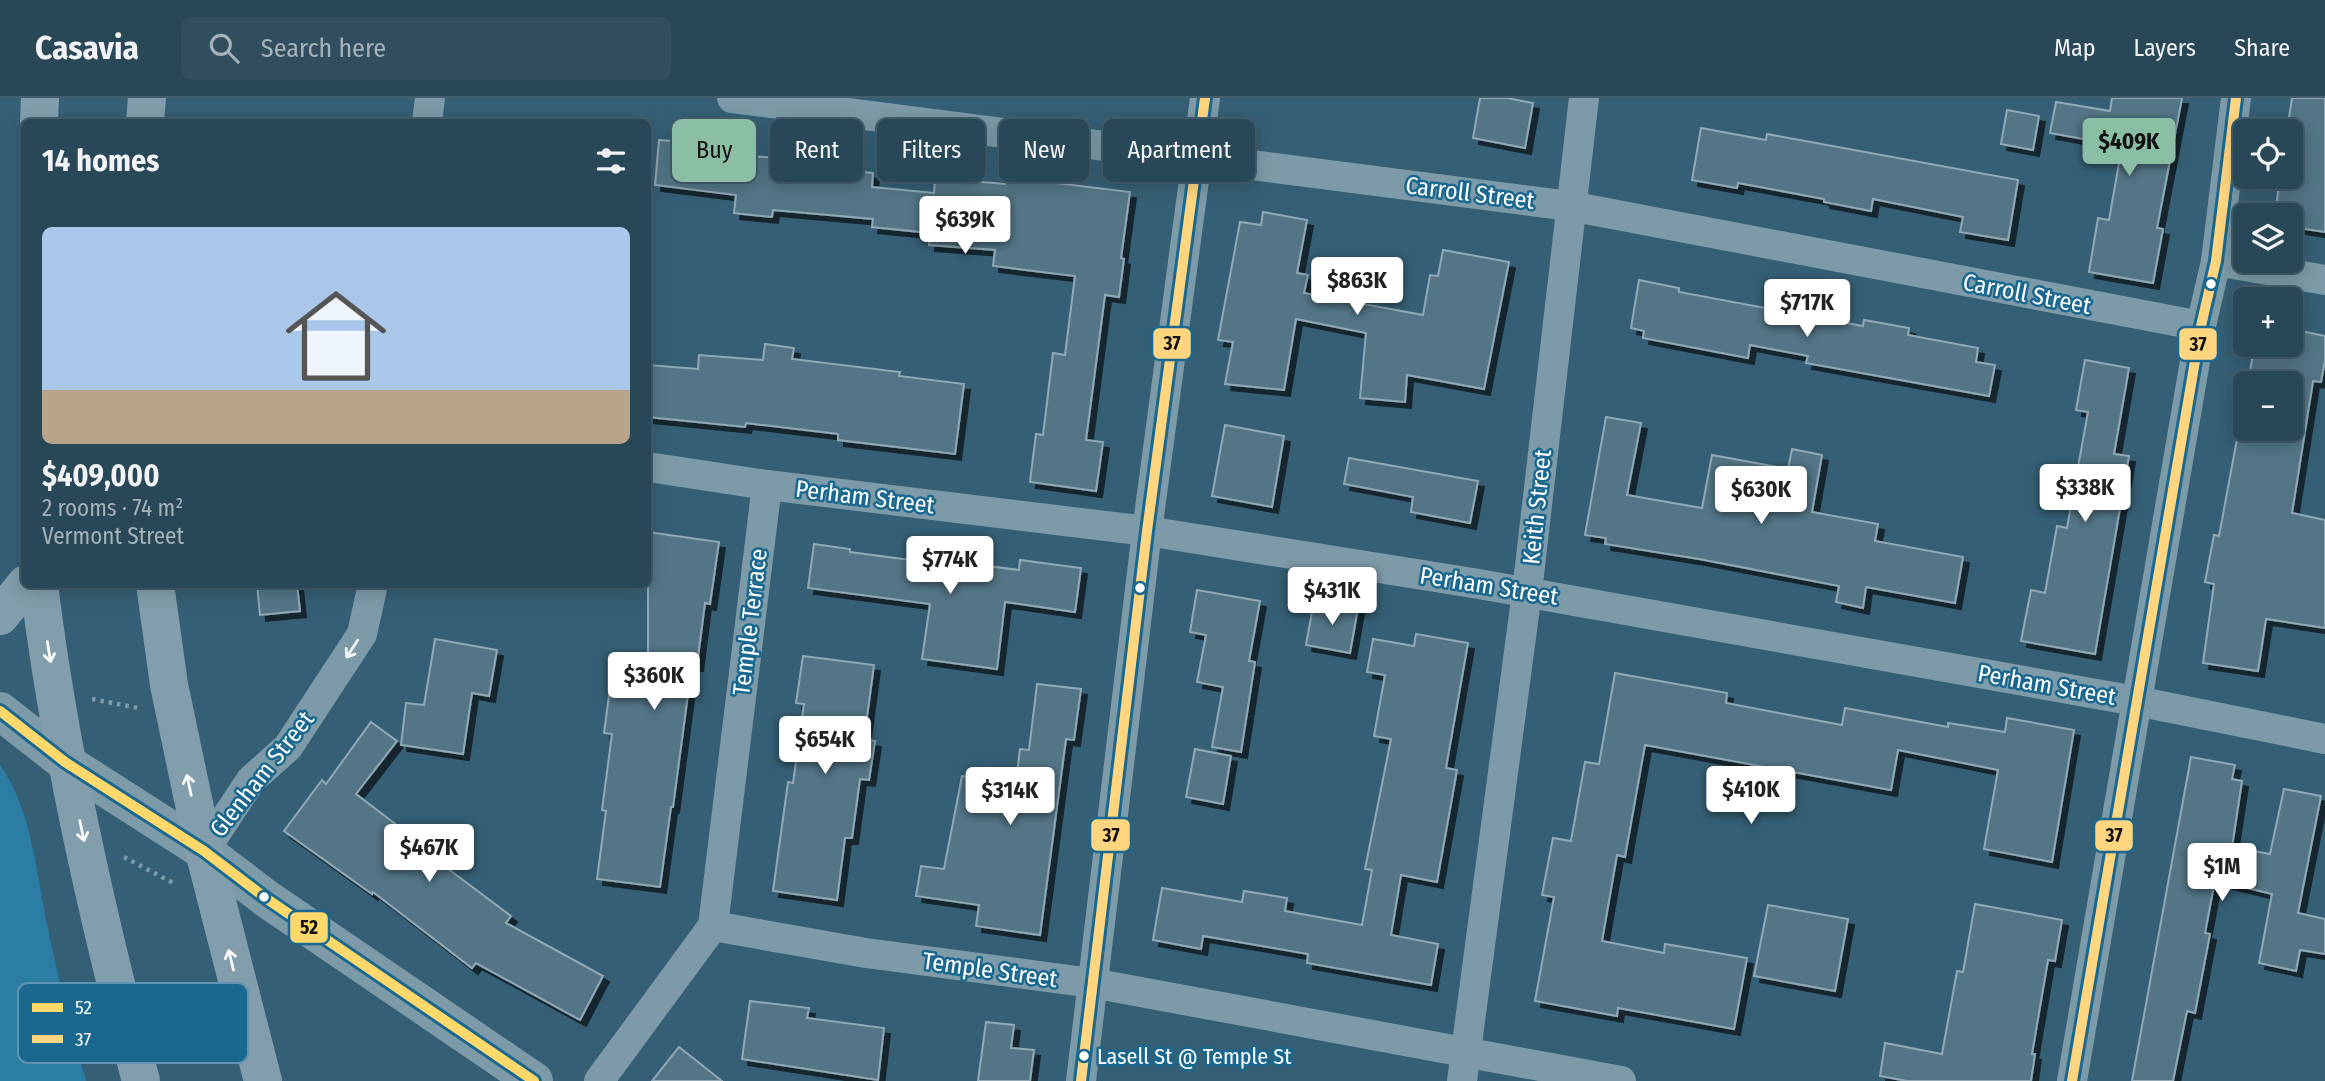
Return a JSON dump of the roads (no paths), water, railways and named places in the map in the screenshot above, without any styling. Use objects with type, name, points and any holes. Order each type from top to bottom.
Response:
[{"type":"highway","points":[[38,119],[40,98]]},
{"type":"highway","points":[[145,119],[147,98]]},
{"type":"highway","points":[[0,616],[23,588]]},
{"type":"highway","points":[[40,588],[68,764],[117,983]]},
{"type":"highway","points":[[156,588],[169,685],[204,851],[238,983]]},
{"type":"highway","points":[[248,1023],[263,1081]]},
{"type":"highway","points":[[137,1063],[142,1081]]},
{"type":"street","points":[[427,119],[430,98]]},
{"type":"street","name":"Carroll Street","points":[[732,98],[1103,146]]},
{"type":"street","points":[[1203,119],[1205,98]]},
{"type":"street","name":"Keith Street","points":[[1464,1067],[1527,592],[1584,98]]},
{"type":"street","points":[[2072,1081],[2201,326],[2216,261],[2236,98]]},
{"type":"street","name":"Carroll Street","points":[[1255,165],[1570,206],[2201,326]]},
{"type":"street","points":[[1081,1081],[1147,531],[1195,182]]},
{"type":"street","points":[[2216,261],[2325,280]]},
{"type":"street","name":"Perham Street","points":[[651,467],[767,485],[1147,531],[1527,592],[2136,701],[2325,739]]},
{"type":"street","name":"Temple Terrace","points":[[713,926],[767,485]]},
{"type":"street","name":"Glenham Street","points":[[204,851],[251,780],[288,747],[362,634],[372,588]]},
{"type":"street","points":[[0,711],[68,764],[204,851],[275,904],[534,1081]]},
{"type":"street","points":[[599,1081],[713,926]]},
{"type":"street","name":"Temple Street","points":[[713,926],[866,953],[1092,983],[1464,1067],[1621,1081]]},
{"type":"place","name":"Lasell St @ Temple St","points":[[1084,1056]]}]
